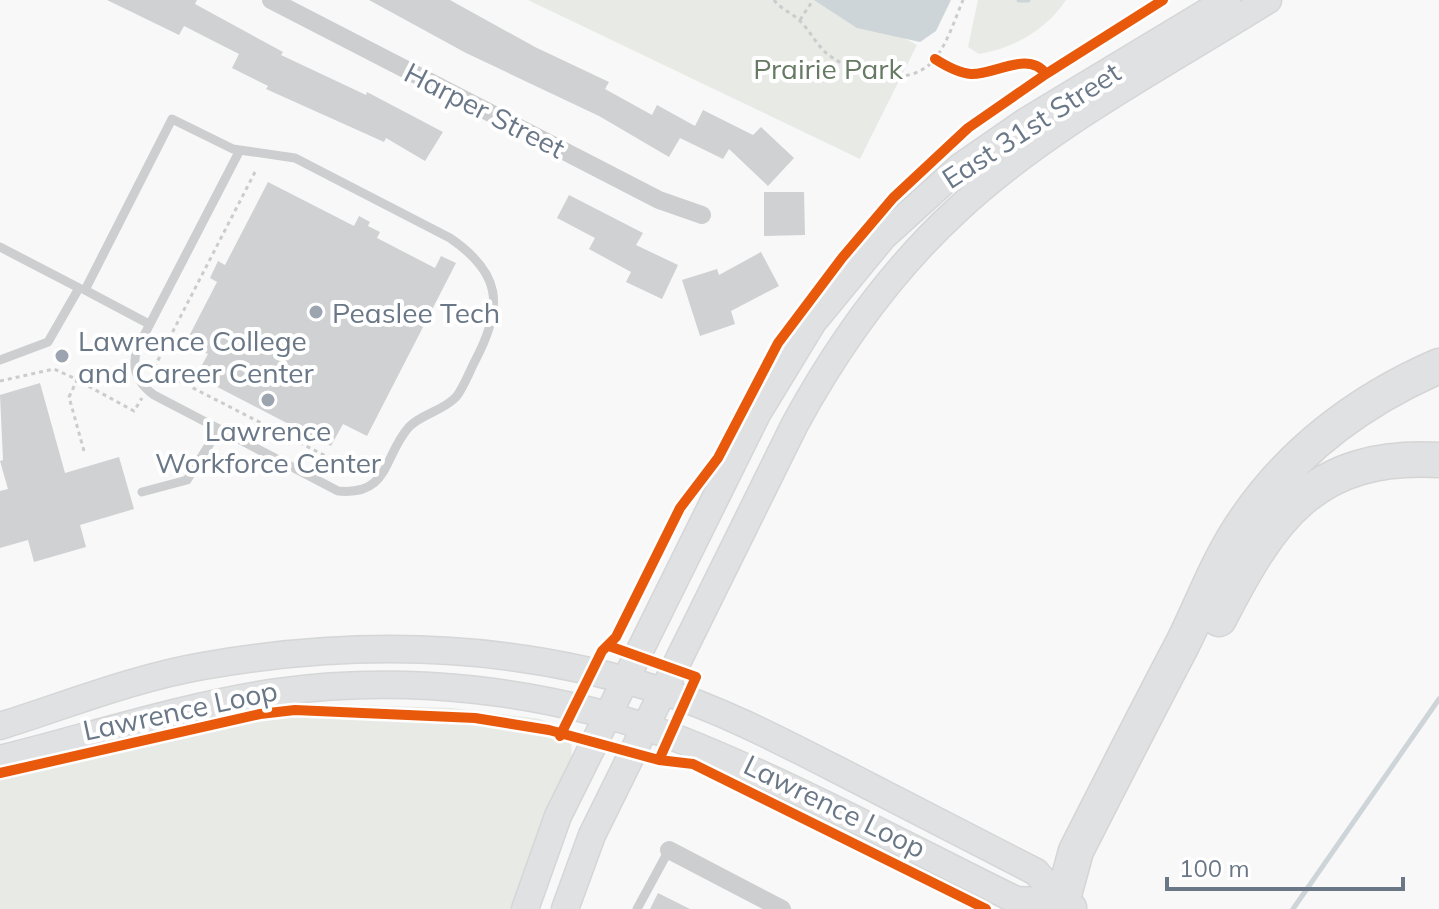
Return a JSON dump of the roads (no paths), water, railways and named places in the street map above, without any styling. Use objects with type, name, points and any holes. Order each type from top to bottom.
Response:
[{"type":"highway","points":[[1066,907],[1076,851],[1225,554],[1246,520],[1287,469],[1334,427],[1402,382],[1439,366]]},
{"type":"highway","points":[[1066,907],[1095,861],[1252,556],[1274,524],[1306,495],[1367,466],[1406,459],[1439,460]]},
{"type":"main road","name":"East 31st Street","points":[[525,909],[558,816],[776,380],[813,322],[856,267],[909,211],[984,149],[1227,0]]},
{"type":"main road","name":"East 31st Street","points":[[565,909],[592,835],[645,727],[820,377],[856,323],[904,264],[957,210],[1014,163],[1268,0]]},
{"type":"main road","points":[[0,726],[200,667],[354,647],[483,652],[625,680],[663,691],[764,732],[1036,872],[1066,907]]},
{"type":"main road","points":[[0,759],[208,705],[307,689],[376,686],[504,694],[645,727],[736,763],[1016,900],[1066,907]]},
{"type":"street","name":"Harper Street","points":[[271,0],[659,200],[702,215]]},
{"type":"street","points":[[669,850],[782,909]]},
{"type":"lane","points":[[0,360],[48,342],[82,289],[172,119],[240,150],[295,158],[450,238],[469,250],[490,276],[494,314],[489,335],[456,397],[410,425],[376,483],[364,490],[338,491],[142,387],[133,361],[149,324],[240,150]]},
{"type":"lane","points":[[0,247],[149,324]]},
{"type":"lane","points":[[142,492],[187,480],[219,429]]},
{"type":"lane","points":[[637,909],[669,850]]},
{"type":"waterway","points":[[1019,0],[1028,0]]},
{"type":"waterway","points":[[1293,909],[1439,699]]},
{"type":"place","name":"Peaslee Tech","points":[[316,312]]},
{"type":"place","name":"Lawrence College and Career Center","points":[[62,356]]},
{"type":"place","name":"Lawrence Workforce Center","points":[[268,400]]},
{"type":"park label","name":"Prairie Park","points":[[828,68]]}]
